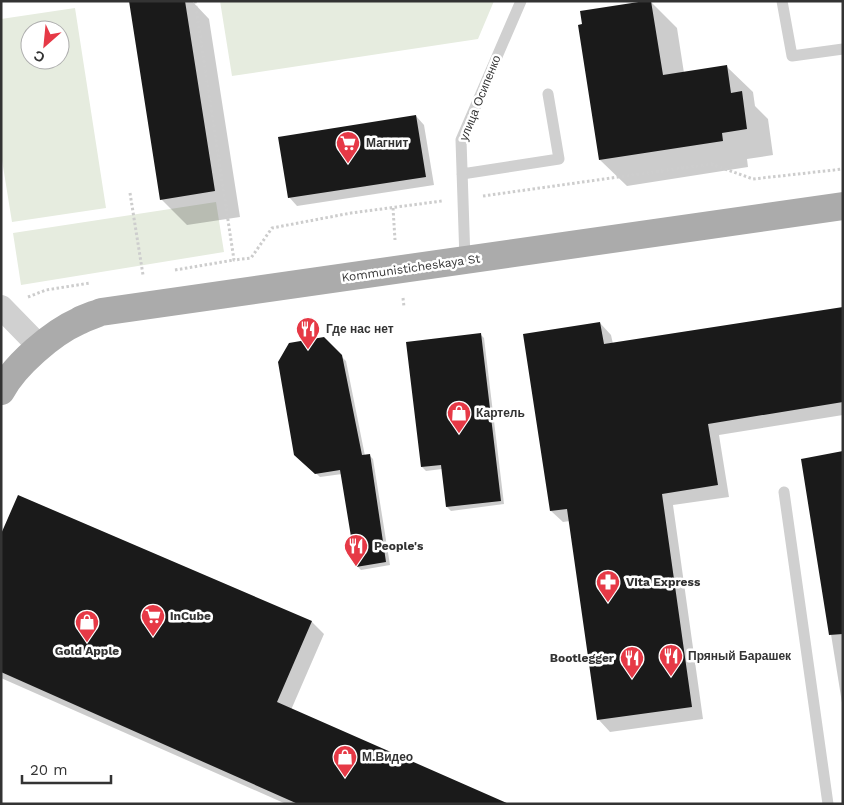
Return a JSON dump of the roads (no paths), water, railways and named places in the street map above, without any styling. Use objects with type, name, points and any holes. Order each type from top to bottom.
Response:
[{"type":"main road","name":"Kommunisticheskaya St","points":[[3,388],[19,367],[64,329],[79,320],[101,312],[843,206]]},
{"type":"street","points":[[1,307],[40,348]]},
{"type":"lane","name":"улица Осипенко","points":[[466,260],[461,140],[521,1]]},
{"type":"lane","points":[[782,1],[792,56],[843,49]]},
{"type":"lane","points":[[462,174],[559,159],[548,94]]},
{"type":"lane","points":[[784,492],[828,804]]},
{"type":"place","name":"Магнит","points":[[348,164]]},
{"type":"place","name":"Где нас нет","points":[[308,350]]},
{"type":"place","name":"Картель","points":[[459,434]]},
{"type":"place","name":"People's","points":[[356,567]]},
{"type":"place","name":"Vita Express","points":[[608,603]]},
{"type":"place","name":"inCube","points":[[153,637]]},
{"type":"place","name":"Gold Apple","points":[[87,643]]},
{"type":"place","name":"Пряный Барашек","points":[[671,677]]},
{"type":"place","name":"Bootlegger","points":[[632,679]]},
{"type":"place","name":"М.Видео","points":[[345,778]]}]
